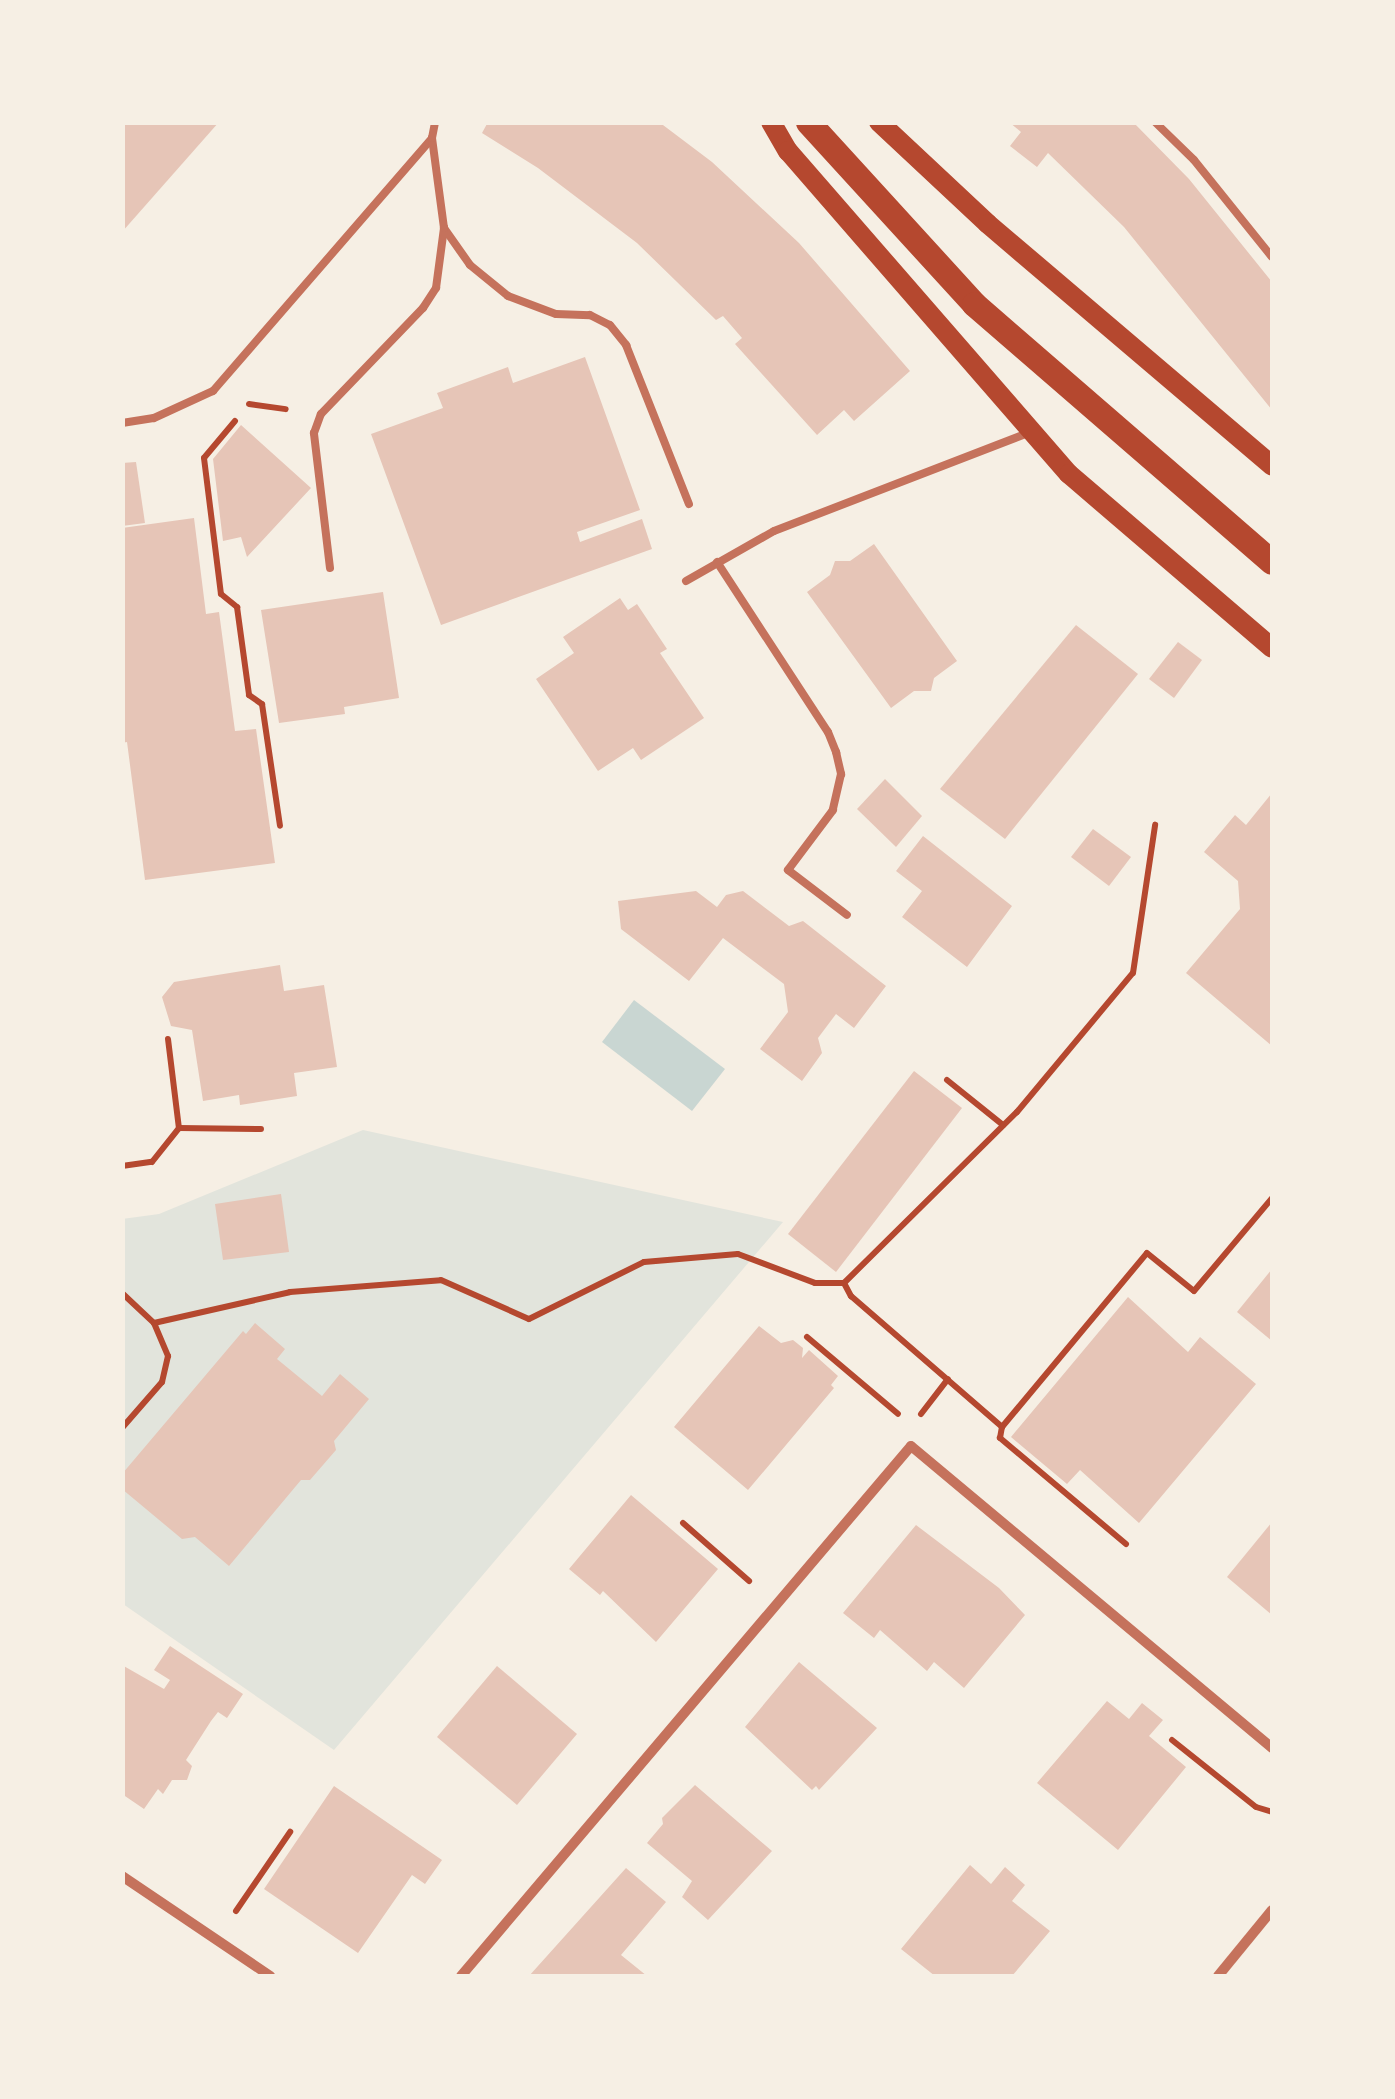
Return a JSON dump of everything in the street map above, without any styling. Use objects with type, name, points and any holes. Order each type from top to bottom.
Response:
[{"type":"main road","points":[[771,122],[788,151],[1091,496],[1272,648]]},
{"type":"main road","points":[[808,122],[974,304],[1272,562]]},
{"type":"main road","points":[[880,122],[988,224],[1272,466]]},
{"type":"street","points":[[461,1976],[911,1446],[1272,1748]]},
{"type":"street","points":[[122,1876],[270,1976]]},
{"type":"street","points":[[1218,1976],[1272,1910]]},
{"type":"lane","points":[[330,568],[312,450],[321,414],[430,298],[442,265],[444,228],[432,138],[435,122]]},
{"type":"lane","points":[[1155,122],[1194,160],[1272,257]]},
{"type":"lane","points":[[122,423],[154,418],[212,391],[432,138]]},
{"type":"lane","points":[[444,228],[470,265],[508,296],[556,314],[590,315],[610,325],[626,345],[688,504]]},
{"type":"lane","points":[[686,581],[774,531],[1031,432]]},
{"type":"lane","points":[[717,562],[828,732],[836,752],[841,774],[833,810],[788,870],[847,915]]},
{"type":"path","points":[[280,826],[262,704],[249,695],[237,607],[221,594],[204,458],[250,403],[321,414]]},
{"type":"path","points":[[154,1324],[290,1292],[441,1280],[529,1319],[644,1262],[738,1254],[816,1283],[844,1284],[1003,1125],[1133,973],[1155,825]]},
{"type":"path","points":[[122,1166],[152,1162],[179,1128],[168,1039]]},
{"type":"path","points":[[947,1080],[1003,1125]]},
{"type":"path","points":[[179,1128],[261,1129]]},
{"type":"path","points":[[1126,1544],[1000,1438],[1002,1427],[1147,1252],[1194,1291],[1272,1198]]},
{"type":"path","points":[[844,1284],[851,1296],[1002,1427]]},
{"type":"path","points":[[122,1293],[154,1324],[168,1356],[162,1382],[122,1428]]},
{"type":"path","points":[[807,1338],[907,1422]]},
{"type":"path","points":[[921,1414],[948,1379]]},
{"type":"path","points":[[682,1523],[775,1604]]},
{"type":"path","points":[[1172,1740],[1256,1807],[1272,1812]]},
{"type":"path","points":[[232,1916],[290,1832]]},
{"type":"shaded area","points":[[634,1000],[725,1069],[692,1111],[602,1042]]},
{"type":"shaded area","points":[[363,1130],[783,1222],[334,1750],[123,1604],[122,1219],[159,1214]]},
{"type":"building","points":[[122,122],[219,122],[122,232]]},
{"type":"building","points":[[488,122],[659,122],[712,162],[799,243],[910,371],[854,421],[844,410],[817,435],[735,344],[742,338],[723,316],[716,320],[637,243],[538,168],[482,133]]},
{"type":"building","points":[[1009,122],[1133,122],[1189,179],[1272,282],[1272,410],[1124,227],[1048,153],[1037,167],[1010,146],[1021,132]]},
{"type":"building","points":[[585,357],[640,510],[577,532],[580,542],[642,519],[652,549],[441,625],[371,434],[443,408],[437,393],[508,367],[513,383]]},
{"type":"building","points":[[241,425],[311,488],[247,557],[241,537],[223,541],[213,459]]},
{"type":"building","points":[[136,462],[145,523],[122,526],[122,463]]},
{"type":"building","points":[[194,518],[206,614],[219,612],[235,731],[256,729],[275,863],[145,880],[127,742],[122,743],[122,528]]},
{"type":"building","points":[[874,544],[957,661],[934,678],[931,691],[914,691],[891,708],[807,592],[830,575],[835,561],[850,561]]},
{"type":"building","points":[[383,592],[399,698],[344,707],[345,714],[279,723],[261,610]]},
{"type":"building","points":[[620,598],[628,610],[637,604],[667,649],[660,653],[704,718],[641,760],[633,748],[598,771],[536,679],[574,653],[563,637]]},
{"type":"building","points":[[1076,625],[1138,674],[1005,839],[940,789]]},
{"type":"building","points":[[1178,642],[1202,660],[1174,698],[1149,679]]},
{"type":"building","points":[[885,779],[922,816],[896,847],[857,809]]},
{"type":"building","points":[[1272,793],[1272,1046],[1186,973],[1240,909],[1238,881],[1204,852],[1235,815],[1246,825]]},
{"type":"building","points":[[1093,829],[1131,857],[1109,886],[1071,857]]},
{"type":"building","points":[[923,836],[1012,906],[967,967],[902,917],[922,891],[896,871]]},
{"type":"building","points":[[696,891],[717,907],[726,895],[743,891],[789,926],[803,921],[886,986],[854,1028],[836,1014],[818,1038],[822,1053],[802,1081],[760,1049],[788,1012],[784,984],[723,938],[689,981],[621,929],[618,901]]},
{"type":"building","points":[[280,965],[284,991],[324,985],[337,1067],[294,1073],[297,1096],[240,1105],[239,1095],[203,1101],[192,1030],[171,1026],[162,997],[174,982]]},
{"type":"building","points":[[914,1071],[962,1108],[836,1272],[788,1234]]},
{"type":"building","points":[[281,1194],[289,1252],[223,1260],[215,1204]]},
{"type":"building","points":[[1272,1269],[1272,1341],[1237,1312]]},
{"type":"building","points":[[1128,1297],[1188,1352],[1200,1337],[1256,1384],[1139,1523],[1080,1470],[1067,1484],[1011,1437]]},
{"type":"building","points":[[255,1323],[285,1349],[277,1359],[322,1396],[340,1374],[369,1399],[334,1441],[336,1450],[310,1480],[301,1480],[229,1566],[195,1537],[182,1539],[122,1489],[122,1474],[243,1331],[246,1334]]},
{"type":"building","points":[[759,1326],[781,1343],[793,1340],[803,1348],[802,1358],[809,1350],[838,1376],[831,1385],[834,1388],[748,1490],[674,1427]]},
{"type":"building","points":[[631,1495],[718,1569],[656,1642],[603,1591],[600,1595],[569,1569]]},
{"type":"building","points":[[1272,1522],[1272,1615],[1227,1577]]},
{"type":"building","points":[[916,1525],[999,1588],[1025,1615],[964,1688],[934,1662],[927,1671],[880,1630],[874,1638],[843,1613]]},
{"type":"building","points":[[170,1646],[243,1694],[227,1718],[218,1712],[211,1721],[186,1760],[192,1766],[187,1780],[172,1780],[163,1794],[158,1789],[144,1809],[122,1794],[122,1665],[164,1689],[170,1680],[154,1670]]},
{"type":"building","points":[[799,1662],[877,1728],[819,1790],[816,1786],[812,1790],[745,1727]]},
{"type":"building","points":[[497,1666],[577,1734],[517,1805],[437,1737]]},
{"type":"building","points":[[1107,1701],[1129,1719],[1142,1703],[1163,1720],[1149,1736],[1186,1767],[1118,1850],[1037,1783]]},
{"type":"building","points":[[695,1785],[772,1851],[708,1920],[682,1897],[692,1881],[647,1843],[663,1824],[662,1818]]},
{"type":"building","points":[[334,1786],[442,1860],[425,1884],[412,1875],[358,1953],[264,1889]]},
{"type":"building","points":[[970,1865],[991,1884],[1005,1867],[1025,1885],[1012,1901],[1050,1931],[1012,1976],[935,1976],[901,1949]]},
{"type":"building","points":[[626,1868],[666,1902],[621,1955],[647,1976],[529,1976]]}]
